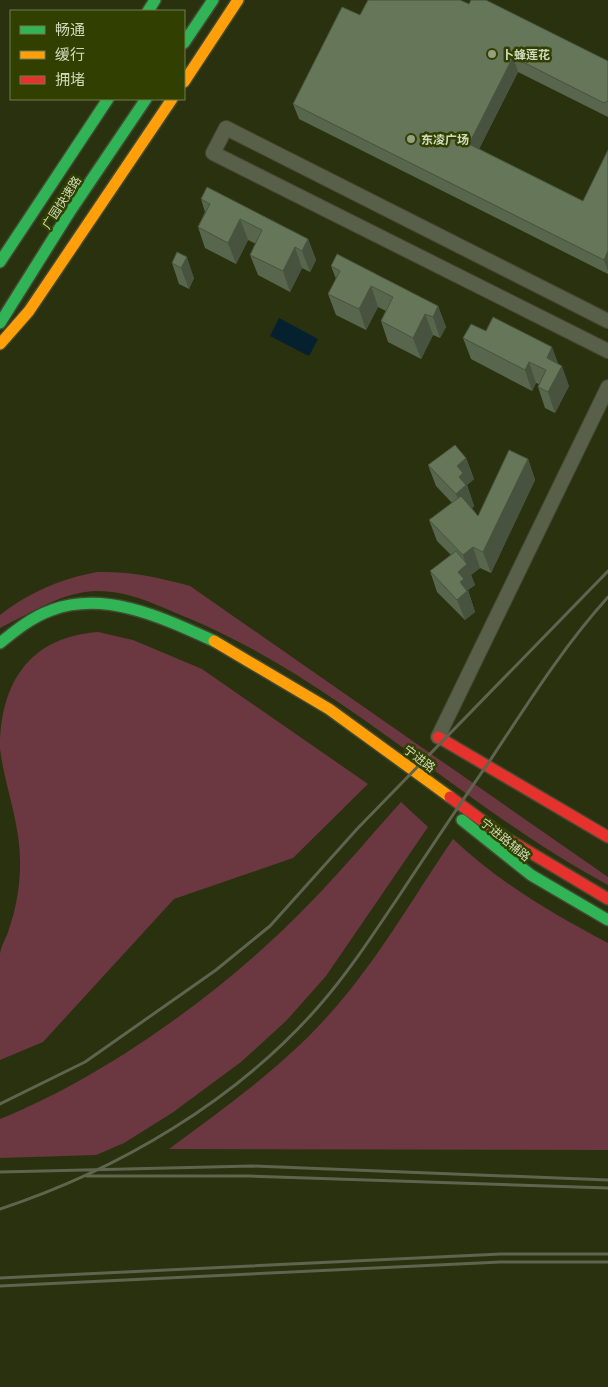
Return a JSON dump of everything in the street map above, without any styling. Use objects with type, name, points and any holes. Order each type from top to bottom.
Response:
[{"type":"main road","points":[[185,41],[212,0]]},
{"type":"main road","points":[[185,80],[238,0]]},
{"type":"main road","name":"广园快速路","points":[[0,262],[107,100]]},
{"type":"main road","name":"广园快速路","points":[[0,323],[69,213],[145,100]]},
{"type":"main road","points":[[0,344],[29,311],[171,100]]},
{"type":"main road","name":"宁进路","points":[[0,642],[32,617],[53,608],[75,603],[98,601],[121,604],[143,610],[214,641],[329,709],[506,838],[608,899]]},
{"type":"main road","points":[[438,737],[608,837]]},
{"type":"main road","name":"宁进路辅路","points":[[402,761],[489,844],[517,866],[547,886],[608,920]]},
{"type":"street","points":[[608,321],[226,128],[213,152],[608,351]]},
{"type":"street","points":[[438,737],[608,387]]},
{"type":"shaded area","points":[[97,572],[144,575],[190,586],[608,877],[608,885],[554,854],[502,819],[350,710],[298,676],[245,645],[188,618],[133,596],[98,591],[85,592],[60,599],[0,628],[0,615],[34,593],[70,578]]},
{"type":"shaded area","points":[[98,632],[133,640],[202,669],[368,784],[293,858],[174,899],[43,1042],[0,1060],[0,954],[16,905],[20,865],[18,835],[0,749],[1,725],[6,703],[13,684],[24,667],[37,654],[54,643],[74,636]]},
{"type":"shaded area","points":[[401,802],[428,827],[326,976],[286,1021],[241,1062],[172,1113],[124,1143],[96,1155],[0,1158],[0,1119],[41,1101],[123,1055],[203,999],[275,937],[307,906]]},
{"type":"shaded area","points":[[453,839],[489,870],[527,896],[608,943],[608,1150],[169,1149],[271,1071],[326,1018],[344,998],[377,954]]},
{"type":"water","points":[[279,318],[318,339],[309,356],[270,336]]},
{"type":"building","name":"东凌广场","points":[[368,0],[460,0],[469,4],[471,0],[486,0],[608,61],[608,101],[604,103],[513,57],[469,144],[583,201],[608,150],[608,251],[604,260],[293,104],[342,7],[360,15]]},
{"type":"building","points":[[207,187],[308,239],[302,251],[295,247],[283,271],[250,255],[262,230],[240,219],[228,243],[198,227],[210,204],[201,199]]},
{"type":"building","points":[[177,252],[187,257],[181,268],[172,263]]},
{"type":"building","points":[[337,254],[438,306],[433,317],[425,314],[413,338],[381,321],[393,297],[371,286],[359,309],[328,294],[340,271],[331,266]]},
{"type":"building","points":[[493,317],[552,347],[547,358],[562,366],[548,392],[538,387],[546,370],[529,362],[525,370],[463,338],[471,324],[486,331]]},
{"type":"building","points":[[455,445],[466,458],[457,466],[463,473],[459,477],[466,485],[456,494],[428,465]]},
{"type":"building","points":[[509,450],[528,459],[483,552],[473,547],[463,555],[429,520],[461,496],[478,516]]},
{"type":"building","points":[[456,551],[467,564],[458,572],[464,579],[460,582],[467,591],[457,600],[430,571]]},
{"type":"railway","points":[[0,1104],[85,1062],[216,970],[270,926],[357,829],[608,571]]},
{"type":"railway","points":[[0,1209],[44,1193],[131,1153],[213,1102],[251,1072],[286,1040],[319,1006],[350,967],[546,676],[608,597]]},
{"type":"railway","points":[[0,1172],[252,1166],[608,1180]]},
{"type":"railway","points":[[87,1176],[249,1176],[608,1188]]},
{"type":"railway","points":[[0,1278],[501,1254],[608,1254]]},
{"type":"railway","points":[[0,1286],[500,1262],[608,1262]]},
{"type":"traffic: fast","points":[[149,10],[155,0]]},
{"type":"traffic: fast","points":[[185,42],[213,0]]},
{"type":"traffic: fast","points":[[0,262],[107,100]]},
{"type":"traffic: fast","points":[[0,323],[69,213],[145,100]]},
{"type":"traffic: fast","points":[[0,643],[24,624],[38,616],[72,605],[93,603],[114,605],[155,616],[214,641]]},
{"type":"traffic: fast","points":[[462,820],[531,875],[608,920]]},
{"type":"traffic: slow","points":[[185,80],[238,0]]},
{"type":"traffic: slow","points":[[0,344],[29,311],[171,100]]},
{"type":"traffic: slow","points":[[214,641],[329,709],[450,797]]},
{"type":"traffic: jam","points":[[438,737],[608,837]]},
{"type":"traffic: jam","points":[[450,797],[506,838],[608,899]]},
{"type":"place","name":"卜蜂莲花","points":[[492,54]]},
{"type":"place","name":"东凌广场","points":[[411,139]]}]
